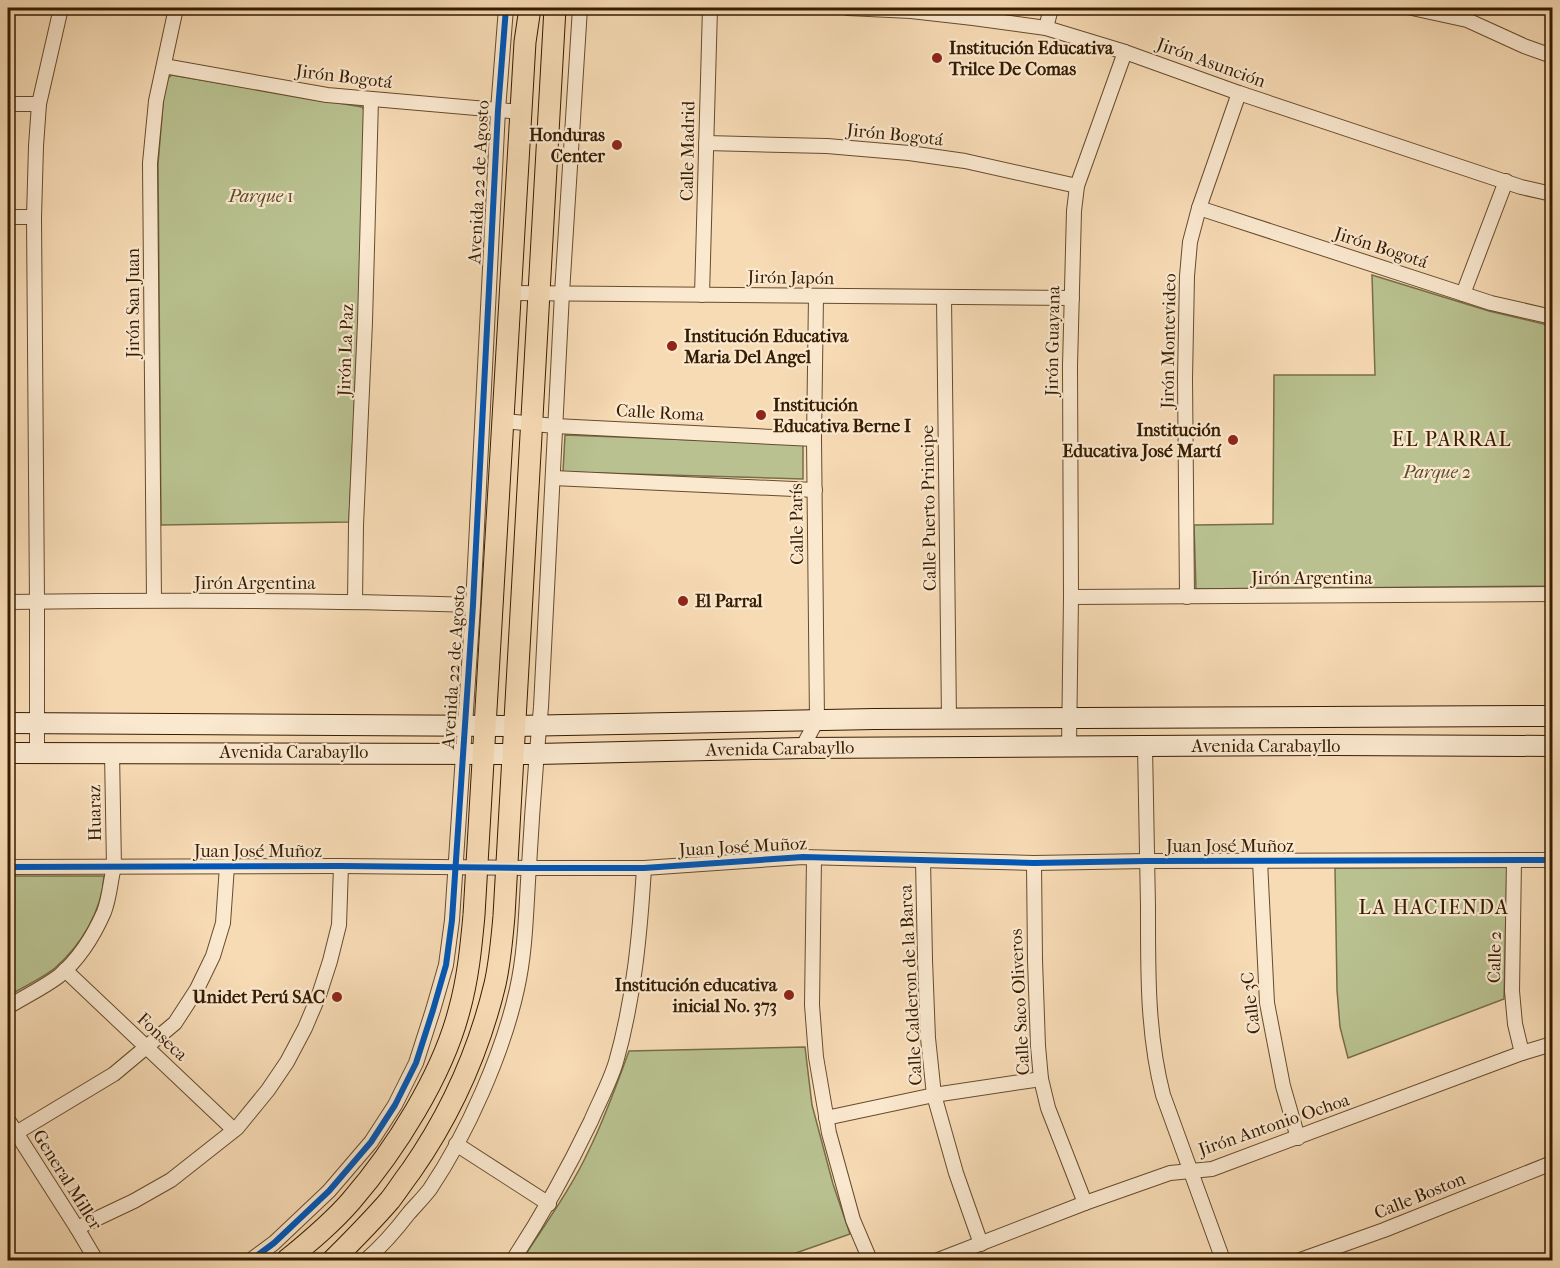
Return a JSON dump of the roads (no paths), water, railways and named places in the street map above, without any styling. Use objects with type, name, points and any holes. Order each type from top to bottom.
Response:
[{"type":"main road","name":"Avenida 22 de Agosto","points":[[287,1260],[321,1232],[350,1203],[403,1131],[431,1082],[446,1048],[459,1012],[467,976],[476,868],[473,753],[504,421],[525,42],[530,8]]},
{"type":"main road","points":[[333,1260],[397,1191],[449,1108],[487,1015],[501,950],[555,8]]},
{"type":"main road","name":"Avenida Carabayllo","points":[[8,723],[514,726],[817,720],[1552,716]]},
{"type":"main road","name":"Avenida Carabayllo","points":[[8,753],[537,754],[802,748],[1552,746]]},
{"type":"street","points":[[37,753],[34,217],[39,104],[61,8]]},
{"type":"street","name":"Jirón San Juan","points":[[154,600],[150,163],[156,101],[176,8]]},
{"type":"street","name":"Avenida 22 de Agosto","points":[[475,725],[473,605],[498,110],[506,8]]},
{"type":"street","points":[[366,1260],[382,1245],[429,1190],[456,1144],[489,1074],[507,1027],[518,987],[526,921],[539,725],[580,8]]},
{"type":"street","name":"Calle Madrid","points":[[702,295],[710,8]]},
{"type":"street","name":"Jirón Asunción","points":[[848,8],[932,13],[1046,28],[1125,52],[1239,93],[1521,187],[1552,194]]},
{"type":"street","points":[[1046,28],[1051,8]]},
{"type":"street","points":[[1412,8],[1467,14],[1524,46],[1552,56]]},
{"type":"street","name":"Jirón Guayana","points":[[1069,747],[1070,366],[1074,211],[1077,186],[1125,52]]},
{"type":"street","name":"Jirón Bogotá","points":[[164,66],[327,95],[521,112]]},
{"type":"street","name":"Jirón Montevideo","points":[[1187,597],[1185,378],[1190,242],[1199,208],[1239,93]]},
{"type":"street","name":"Jirón La Paz","points":[[355,602],[371,99]]},
{"type":"street","points":[[8,104],[39,104]]},
{"type":"street","name":"Jirón Bogotá","points":[[706,143],[826,146],[909,153],[965,161],[1077,186]]},
{"type":"street","points":[[1463,294],[1506,181]]},
{"type":"street","name":"Jirón Bogotá","points":[[1199,208],[1463,294],[1552,317]]},
{"type":"street","points":[[8,217],[34,217]]},
{"type":"street","name":"Jirón Japón","points":[[510,293],[1072,298]]},
{"type":"street","name":"Calle París","points":[[802,748],[817,720],[814,439],[816,296]]},
{"type":"street","name":"Calle Puerto Principe","points":[[944,297],[949,719]]},
{"type":"street","name":"Calle Roma","points":[[504,421],[555,426],[814,439]]},
{"type":"street","points":[[553,478],[815,490]]},
{"type":"street","name":"Jirón Argentina","points":[[1071,597],[1552,594]]},
{"type":"street","name":"Jirón Argentina","points":[[8,602],[154,600],[473,605]]},
{"type":"street","points":[[1145,746],[1148,961],[1152,1045],[1163,1095],[1223,1260]]},
{"type":"street","name":"Huaraz","points":[[8,1007],[58,976],[76,958],[104,912],[114,867],[112,753]]},
{"type":"street","name":"Avenida 22 de Agosto","points":[[250,1260],[274,1243],[328,1191],[371,1142],[395,1105],[416,1063],[446,965],[452,920],[455,868],[473,753]]},
{"type":"street","points":[[814,858],[812,1005],[816,1057],[834,1154],[853,1220],[870,1260]]},
{"type":"street","name":"Juan José Muñoz","points":[[8,867],[644,868],[814,858],[1034,863],[1552,860]]},
{"type":"street","name":"Calle Calderon de la Barca","points":[[923,860],[928,1038],[934,1095],[956,1173],[981,1244]]},
{"type":"street","name":"Calle 2","points":[[1514,860],[1512,991],[1515,1024],[1522,1053]]},
{"type":"street","name":"Calle 3C","points":[[1260,861],[1267,1003],[1283,1086],[1298,1138]]},
{"type":"street","name":"Calle Saco Oliveros","points":[[1034,863],[1035,960],[1041,1079],[1048,1108],[1085,1203]]},
{"type":"street","points":[[11,1129],[114,1074],[175,1023],[197,989],[213,956],[223,923],[227,866]]},
{"type":"street","points":[[77,1228],[134,1201],[171,1180],[237,1128],[267,1090],[287,1062],[319,995],[339,925],[341,866]]},
{"type":"street","points":[[513,1260],[570,1166],[615,1064],[637,956],[644,868]]},
{"type":"street","name":"Fonseca","points":[[64,970],[234,1130]]},
{"type":"street","name":"Jirón Antonio Ochoa","points":[[938,1260],[1170,1173],[1212,1169],[1522,1053],[1552,1044]]},
{"type":"street","points":[[826,1118],[934,1095],[1041,1079]]},
{"type":"street","name":"General Miller","points":[[11,1129],[96,1260]]},
{"type":"street","points":[[456,1144],[549,1204]]},
{"type":"street","name":"Calle Boston","points":[[1300,1260],[1384,1230],[1552,1164]]},
{"type":"place","name":"Institución Educativa Trilce De Comas","points":[[937,58]]},
{"type":"place","name":"Honduras Center","points":[[617,145]]},
{"type":"place","name":"Institución Educativa Maria Del Angel","points":[[672,346]]},
{"type":"place","name":"Institución Educativa Berne I","points":[[761,415]]},
{"type":"place","name":"Institución Educativa José Martí","points":[[1233,440]]},
{"type":"place","name":"El Parral","points":[[683,601]]},
{"type":"place","name":"Institución educativa inicial No. 373","points":[[789,995]]},
{"type":"place","name":"Unidet Perú SAC","points":[[337,997]]},
{"type":"district","name":"EL PARRAL","points":[[1452,439]]},
{"type":"district","name":"LA HACIENDA","points":[[1434,907]]},
{"type":"park label","name":"Parque 1","points":[[261,196]]},
{"type":"park label","name":"Parque 2","points":[[1437,472]]}]
